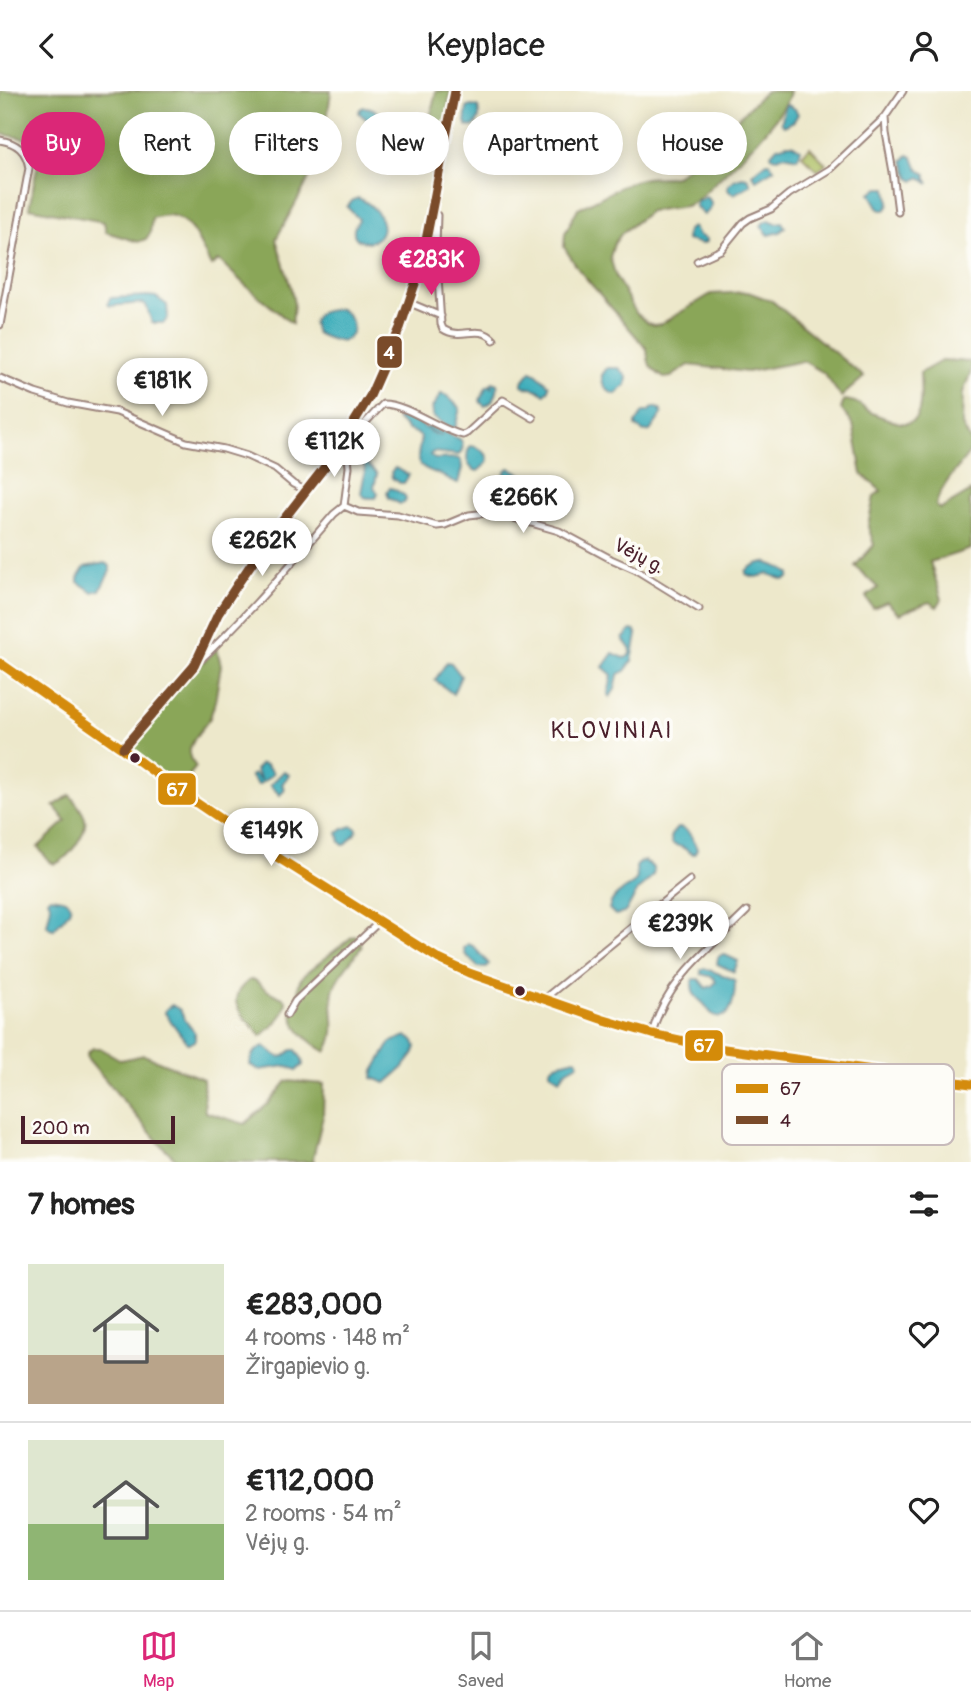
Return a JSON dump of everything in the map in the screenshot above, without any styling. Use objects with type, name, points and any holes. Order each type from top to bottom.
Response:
[{"type":"street","points":[[123,748],[194,666],[224,639],[344,506],[349,467],[345,444],[378,379],[410,303],[426,245],[456,91]]},
{"type":"street","points":[[697,261],[721,250],[750,218],[771,209],[789,194],[830,169],[884,117],[903,91]]},
{"type":"street","points":[[884,117],[898,212]]},
{"type":"street","points":[[0,140],[23,151],[29,168],[0,325]]},
{"type":"street","points":[[437,215],[436,246],[443,330],[450,333],[481,331],[488,333],[494,340]]},
{"type":"street","points":[[410,303],[441,316]]},
{"type":"street","points":[[0,378],[35,393],[117,412],[186,442],[247,456],[275,469],[293,484],[307,491]]},
{"type":"street","points":[[194,666],[225,603],[256,557],[345,444],[383,404],[402,409],[463,435],[503,400],[533,418]]},
{"type":"street","name":"Vėjų g.","points":[[344,506],[358,512],[398,515],[437,526],[469,515],[499,514],[559,531],[636,569],[699,609]]},
{"type":"street","points":[[210,630],[224,639]]},
{"type":"street","points":[[0,663],[123,748],[189,798],[439,960],[601,1019],[652,1034],[711,1047],[830,1064]]},
{"type":"street","points":[[545,998],[690,880]]},
{"type":"street","points":[[652,1034],[656,1017],[674,987],[747,911]]},
{"type":"street","points":[[287,1015],[295,1001],[379,922]]},
{"type":"green space","points":[[0,91],[331,91],[328,112],[229,112],[229,175],[310,175],[276,239],[291,288],[294,304],[292,324],[219,260],[211,266],[195,235],[177,217],[169,215],[152,218],[150,233],[146,239],[138,242],[106,232],[104,222],[29,208],[36,175],[105,175],[105,112],[21,112],[21,138],[0,134]]},
{"type":"green space","points":[[436,91],[451,91],[447,112],[431,112]]},
{"type":"green space","points":[[766,91],[790,91],[777,117],[747,151],[747,112],[744,112]]},
{"type":"green space","points":[[810,147],[826,164],[818,171],[802,155]]},
{"type":"green space","points":[[722,175],[696,201],[686,206],[650,211],[622,233],[614,244],[610,257],[616,277],[636,313],[654,325],[661,324],[711,294],[748,292],[772,301],[864,377],[841,397],[824,373],[803,361],[747,372],[689,365],[671,377],[664,378],[651,366],[647,349],[578,269],[564,247],[565,233],[578,208],[636,180]]},
{"type":"green space","points":[[943,360],[971,362],[971,371],[963,393],[962,425],[971,442],[970,452],[945,486],[936,506],[941,509],[971,491],[971,549],[930,562],[942,599],[937,607],[929,602],[899,614],[887,602],[873,608],[866,597],[878,588],[855,566],[874,545],[868,526],[874,496],[881,491],[862,474],[853,424],[841,409],[844,400],[853,401],[868,411],[900,423],[909,423],[919,412],[920,373]]},
{"type":"green space","points":[[217,649],[221,665],[215,702],[210,718],[190,748],[190,758],[196,767],[179,788],[129,749],[131,743],[186,679]]},
{"type":"green space","points":[[70,795],[83,813],[85,825],[76,846],[65,858],[54,864],[38,847],[66,821],[54,806]]},
{"type":"green space","points":[[355,936],[361,941],[361,948],[341,974],[333,991],[333,1029],[326,1052],[310,1041],[293,1020],[292,1010],[299,999],[298,986],[304,975]]},
{"type":"green space","points":[[250,980],[255,980],[266,990],[286,1001],[281,1017],[261,1036],[238,1008],[236,1001],[241,987]]},
{"type":"green space","points":[[93,1048],[100,1048],[121,1060],[144,1055],[203,1079],[205,1112],[245,1124],[270,1102],[287,1081],[324,1084],[323,1116],[314,1162],[179,1162],[160,1144],[88,1059],[87,1053]]},
{"type":"water","points":[[786,105],[795,109],[798,114],[794,121],[784,126],[781,122]]},
{"type":"water","points":[[364,107],[376,112],[359,112]]},
{"type":"water","points":[[478,107],[479,112],[466,112],[467,108]]},
{"type":"water","points":[[787,144],[800,149],[797,158],[785,155],[772,157],[771,154],[777,147]]},
{"type":"water","points":[[908,155],[913,157],[917,167],[926,174],[929,184],[920,177],[914,181],[910,178],[903,161]]},
{"type":"water","points":[[767,162],[774,169],[756,180],[752,174]]},
{"type":"water","points":[[742,177],[747,178],[750,185],[734,194],[730,192],[728,185]]},
{"type":"water","points":[[879,188],[887,188],[889,202],[885,210],[880,210],[870,193]]},
{"type":"water","points":[[705,197],[711,206],[704,215],[695,206]]},
{"type":"water","points":[[358,198],[376,211],[382,222],[382,231],[373,241],[366,242],[355,236],[354,229],[359,219],[347,207]]},
{"type":"water","points":[[769,220],[782,222],[785,227],[780,232],[769,235],[761,226]]},
{"type":"water","points":[[692,227],[706,242],[702,244],[686,240],[687,231]]},
{"type":"water","points":[[156,297],[167,305],[168,317],[164,323],[152,323],[143,303],[108,304],[111,298]]},
{"type":"water","points":[[339,309],[345,312],[352,322],[352,333],[349,337],[338,341],[316,333],[314,319],[323,312]]},
{"type":"water","points":[[607,368],[619,368],[627,377],[626,385],[616,394],[607,390],[602,382],[602,375]]},
{"type":"water","points":[[531,371],[549,385],[545,394],[522,385]]},
{"type":"water","points":[[493,382],[497,384],[495,397],[485,406],[480,400],[487,386],[494,388],[490,385]]},
{"type":"water","points":[[441,394],[460,408],[455,428],[433,417],[432,408]]},
{"type":"water","points":[[654,407],[660,409],[662,414],[650,431],[644,432],[636,423],[643,412]]},
{"type":"water","points":[[401,413],[428,430],[427,427],[430,426],[460,439],[462,447],[459,455],[433,452],[430,455],[435,459],[457,458],[461,461],[458,483],[420,464],[418,456],[421,437],[408,430],[397,419]]},
{"type":"water","points":[[470,446],[480,449],[488,458],[487,463],[478,471],[471,468],[468,461]]},
{"type":"water","points":[[365,462],[377,474],[374,488],[378,493],[376,498],[365,497],[361,493]]},
{"type":"water","points":[[395,468],[409,475],[404,483],[392,478],[391,472]]},
{"type":"water","points":[[509,468],[529,479],[537,489],[536,492],[531,494],[522,487],[507,483],[504,478]]},
{"type":"water","points":[[390,488],[405,496],[404,503],[400,504],[389,498],[387,492]]},
{"type":"water","points":[[765,562],[790,574],[789,578],[784,580],[769,574],[752,577],[746,574],[750,568]]},
{"type":"water","points":[[105,563],[110,566],[110,571],[100,590],[93,592],[78,582],[85,567]]},
{"type":"water","points":[[631,630],[637,635],[632,661],[625,671],[618,675],[610,697],[608,695],[612,675],[603,667],[613,653],[624,658],[631,654],[623,639]]},
{"type":"water","points":[[447,662],[451,663],[461,676],[453,694],[435,680]]},
{"type":"water","points":[[261,764],[266,765],[273,773],[258,785],[250,776],[253,774],[261,780],[255,770]]},
{"type":"water","points":[[284,771],[289,775],[282,784],[285,789],[280,795],[270,785]]},
{"type":"water","points":[[352,826],[357,829],[356,833],[343,845],[338,833]]},
{"type":"water","points":[[677,828],[690,835],[697,849],[694,854],[672,843],[671,835]]},
{"type":"water","points":[[644,861],[651,865],[651,877],[636,893],[624,913],[615,915],[609,909],[611,904],[616,896],[635,882],[636,867]]},
{"type":"water","points":[[50,897],[65,900],[70,904],[66,915],[54,929],[47,925]]},
{"type":"water","points":[[468,944],[489,964],[486,968],[478,967],[465,954],[464,948]]},
{"type":"water","points":[[723,954],[738,961],[734,972],[717,964],[718,957]]},
{"type":"water","points":[[704,968],[735,982],[732,1005],[722,1016],[712,1014],[693,992],[694,979],[699,979],[706,988],[716,982],[713,977],[701,974]]},
{"type":"water","points":[[172,1005],[180,1010],[195,1033],[195,1040],[191,1043],[187,1043],[165,1013]]},
{"type":"water","points":[[406,1036],[414,1041],[416,1047],[403,1068],[386,1083],[373,1078],[374,1071],[391,1042]]},
{"type":"water","points":[[264,1046],[279,1057],[296,1050],[303,1065],[297,1070],[286,1066],[259,1070],[250,1065],[254,1053]]},
{"type":"water","points":[[575,1059],[578,1064],[566,1071],[560,1079],[550,1072],[556,1064]]},
{"type":"transit line","name":"4","points":[[123,748],[194,666],[218,614],[269,538],[334,455],[370,396],[400,328],[421,266],[455,91]]},
{"type":"transit line","name":"67","points":[[0,663],[269,852],[439,959],[469,973],[652,1034],[711,1047],[830,1064]]},
{"type":"transit line","name":"67","points":[[954,1082],[971,1084]]},
{"type":"district","name":"KLOVINIAI","points":[[612,730]]}]
